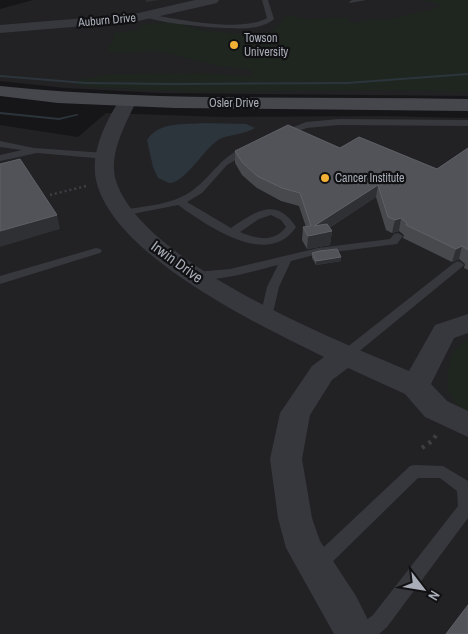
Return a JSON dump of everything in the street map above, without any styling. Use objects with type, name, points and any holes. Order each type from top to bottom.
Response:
[{"type":"street","name":"Auburn Drive","points":[[0,28],[118,20],[147,16],[212,0]]},
{"type":"street","name":"Osler Drive","points":[[0,91],[127,102],[468,105]]},
{"type":"street","name":"Irwin Drive","points":[[127,102],[110,136],[106,156],[106,183],[122,213],[153,245],[195,276],[266,317],[328,349],[346,355],[415,386]]},
{"type":"street","points":[[454,427],[415,386],[444,332],[468,323]]},
{"type":"street","points":[[346,355],[322,373],[295,413],[286,459],[295,518],[304,548],[342,609],[355,634]]},
{"type":"lane","points":[[147,16],[216,25],[260,26],[271,19],[265,0]]},
{"type":"lane","points":[[352,2],[363,0]]},
{"type":"lane","points":[[122,213],[180,202],[198,192],[224,163],[263,142],[295,128],[326,123],[468,123]]},
{"type":"lane","points":[[0,144],[37,150],[106,156]]},
{"type":"lane","points":[[0,158],[37,150]]},
{"type":"lane","points":[[180,202],[194,212],[233,232],[249,240],[275,241],[285,236],[291,227],[287,219],[279,213],[270,211],[261,214],[233,232]]},
{"type":"lane","points":[[195,276],[230,274],[318,251],[393,242],[398,236]]},
{"type":"lane","points":[[0,280],[96,251]]},
{"type":"lane","points":[[266,317],[273,287],[285,261]]},
{"type":"lane","points":[[346,355],[458,265]]},
{"type":"lane","points":[[316,566],[415,471],[443,472],[465,488],[466,508],[380,621],[364,634]]},
{"type":"path","points":[[50,195],[90,185]]},
{"type":"path","points":[[422,448],[454,427]]},
{"type":"shaded area","name":"Towson University","points":[[33,0],[468,0],[468,96],[160,93],[65,88],[0,81],[0,9]]},
{"type":"shaded area","points":[[423,0],[468,0],[468,92],[390,90],[195,92],[77,85],[79,80],[112,74],[209,73],[250,77],[254,72],[246,69],[218,66],[157,51],[107,52],[114,33],[137,30],[141,25],[172,22],[205,31],[253,35],[275,31],[274,27],[281,25],[282,19],[287,15],[306,19],[346,17],[349,22],[356,23],[369,19],[385,20],[434,9],[441,5]]},
{"type":"shaded area","points":[[106,113],[223,117],[386,116],[468,118],[468,634],[0,634],[0,125],[78,137]]},
{"type":"shaded area","points":[[204,123],[246,124],[255,128],[218,140],[212,144],[187,172],[175,182],[169,183],[158,178],[153,167],[147,140],[152,134],[173,125]]},
{"type":"shaded area","points":[[468,340],[468,413],[458,406],[453,399],[449,391],[448,379],[449,366],[453,354],[456,349]]},
{"type":"building","points":[[288,125],[340,148],[359,137],[437,169],[468,148],[468,250],[462,246],[456,249],[406,225],[407,223],[401,218],[395,220],[388,217],[378,185],[314,226],[327,224],[332,231],[308,236],[303,227],[311,226],[300,193],[282,188],[257,176],[242,162],[235,151]]},
{"type":"building","points":[[20,159],[57,215],[0,231],[0,164]]},
{"type":"building","points":[[337,249],[341,257],[316,261],[312,253],[319,251]]},
{"type":"building","points":[[468,605],[468,634],[446,634]]},
{"type":"waterway","points":[[0,76],[86,83],[171,84],[347,83],[468,74]]},
{"type":"waterway","points":[[0,113],[59,119],[77,115]]},
{"type":"place","name":"Towson University","points":[[234,45]]},
{"type":"place","name":"Cancer Institute","points":[[325,178]]}]
